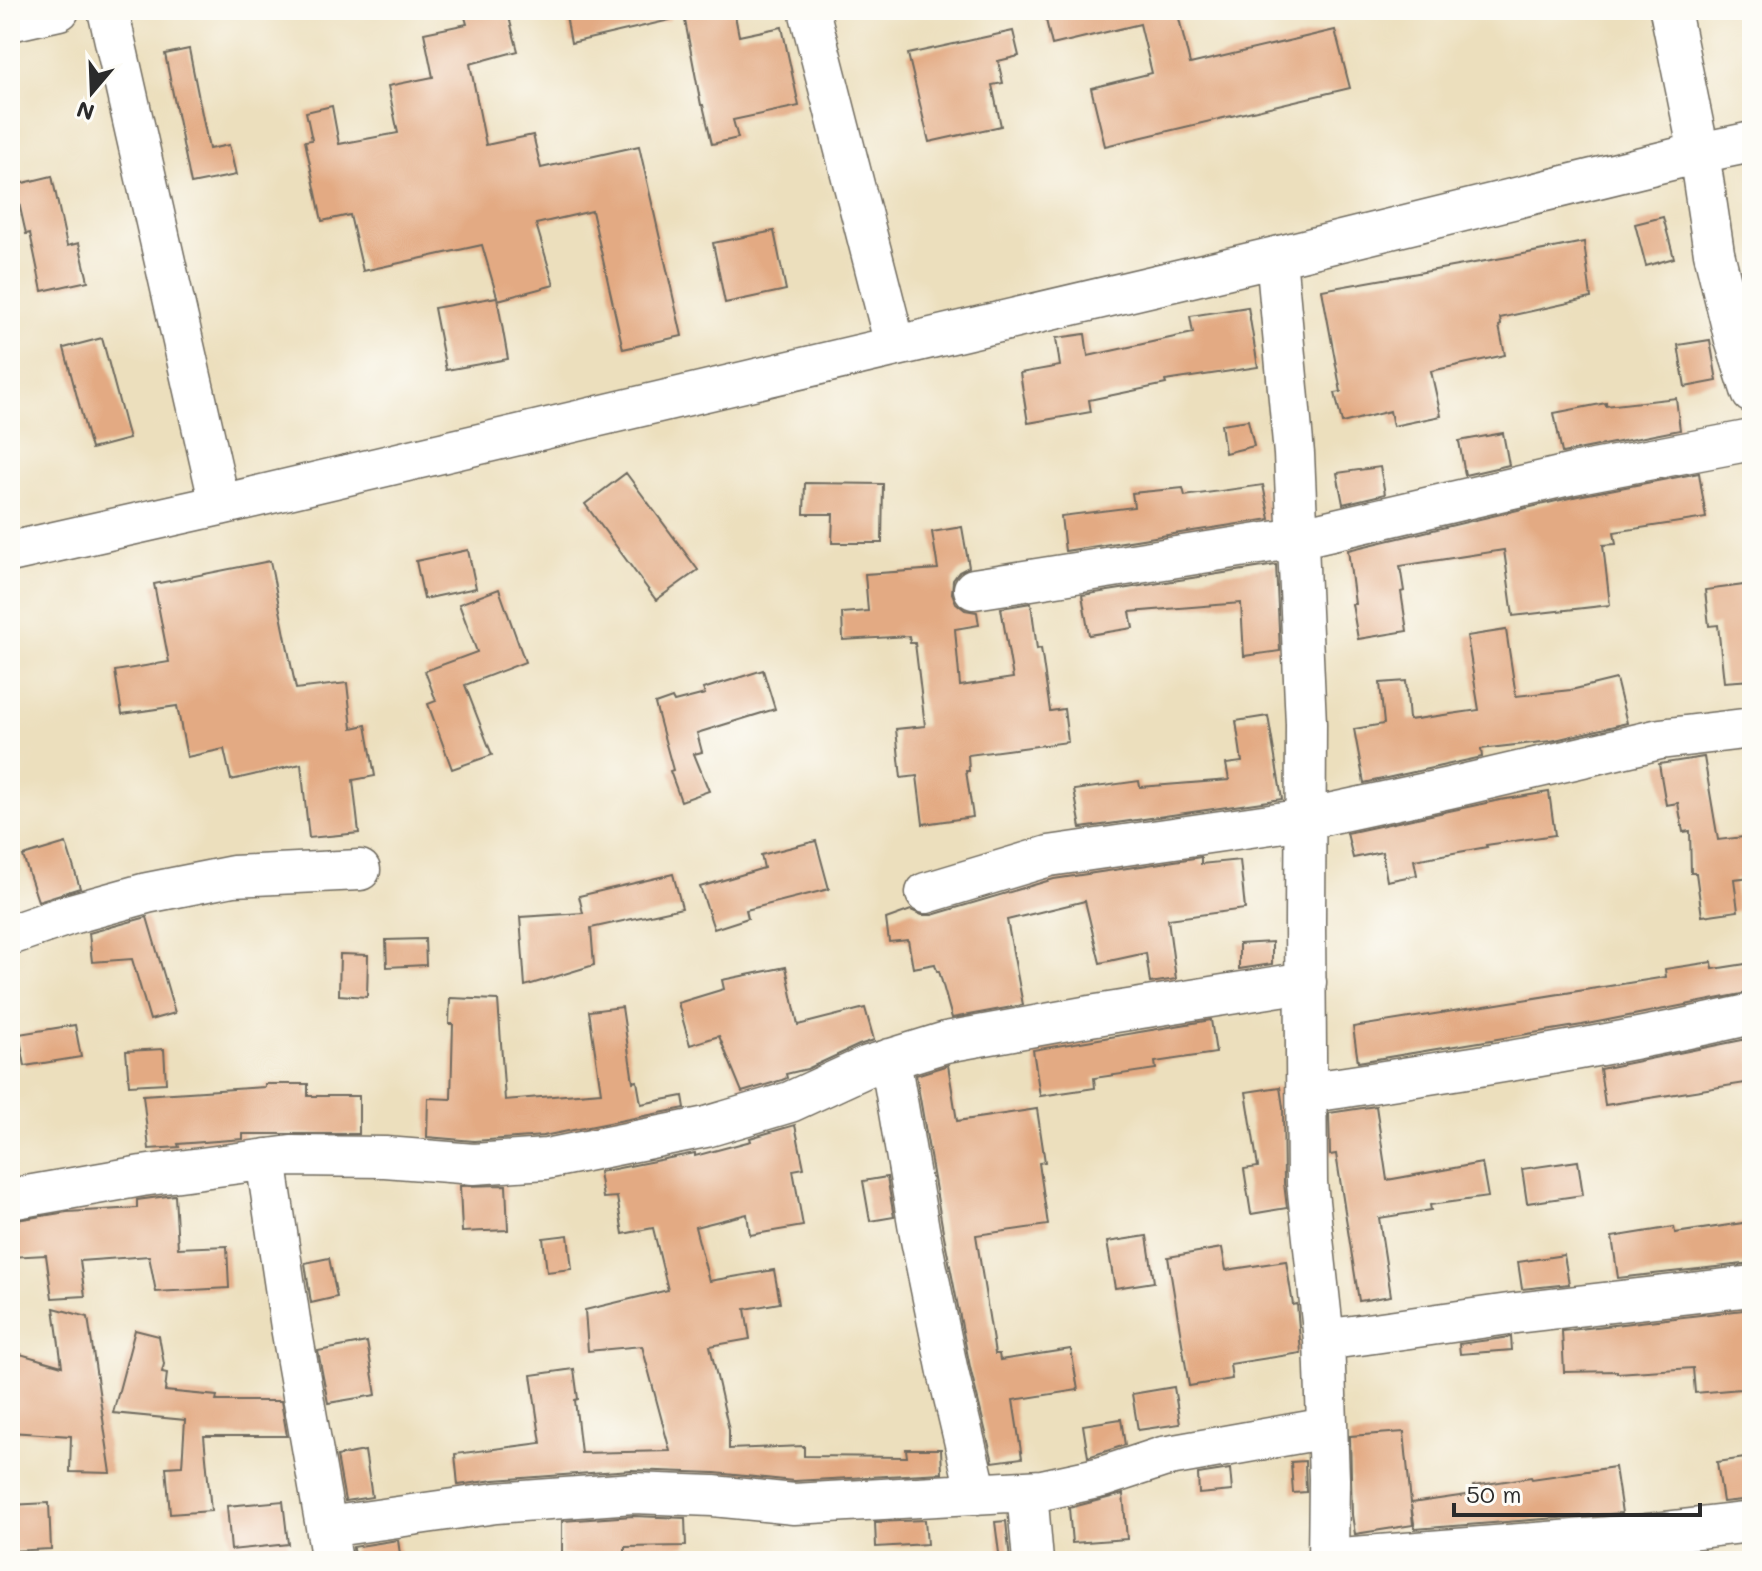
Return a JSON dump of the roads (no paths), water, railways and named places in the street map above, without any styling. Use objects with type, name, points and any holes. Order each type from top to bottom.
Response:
[{"type":"street","points":[[10,21],[59,10]]},
{"type":"street","points":[[108,10],[220,505]]},
{"type":"street","points":[[809,10],[895,345]]},
{"type":"street","points":[[1670,10],[1699,153],[1714,253],[1735,340],[1752,393]]},
{"type":"street","points":[[10,552],[1276,257],[1752,142]]},
{"type":"street","points":[[1276,257],[1294,454],[1306,724],[1307,1183],[1324,1340],[1329,1479],[1328,1560],[1637,1535],[1752,1522]]},
{"type":"street","points":[[974,589],[1297,538],[1573,474],[1752,440]]},
{"type":"street","points":[[926,893],[1049,856],[1305,819],[1660,739],[1752,728]]},
{"type":"street","points":[[10,935],[147,893],[233,876],[360,870]]},
{"type":"street","points":[[10,1199],[142,1176],[291,1156],[385,1157],[474,1164],[546,1159],[706,1127],[790,1102],[868,1066],[946,1042],[1306,982]]},
{"type":"street","points":[[1307,1093],[1473,1067],[1752,1014]]},
{"type":"street","points":[[890,1059],[920,1235],[977,1494]]},
{"type":"street","points":[[266,1159],[291,1327],[329,1544],[496,1503],[633,1493],[713,1496],[794,1504],[1027,1491],[1102,1477],[1163,1457],[1327,1428]]},
{"type":"street","points":[[1324,1340],[1516,1313],[1752,1286]]},
{"type":"street","points":[[1027,1491],[1033,1561]]}]
